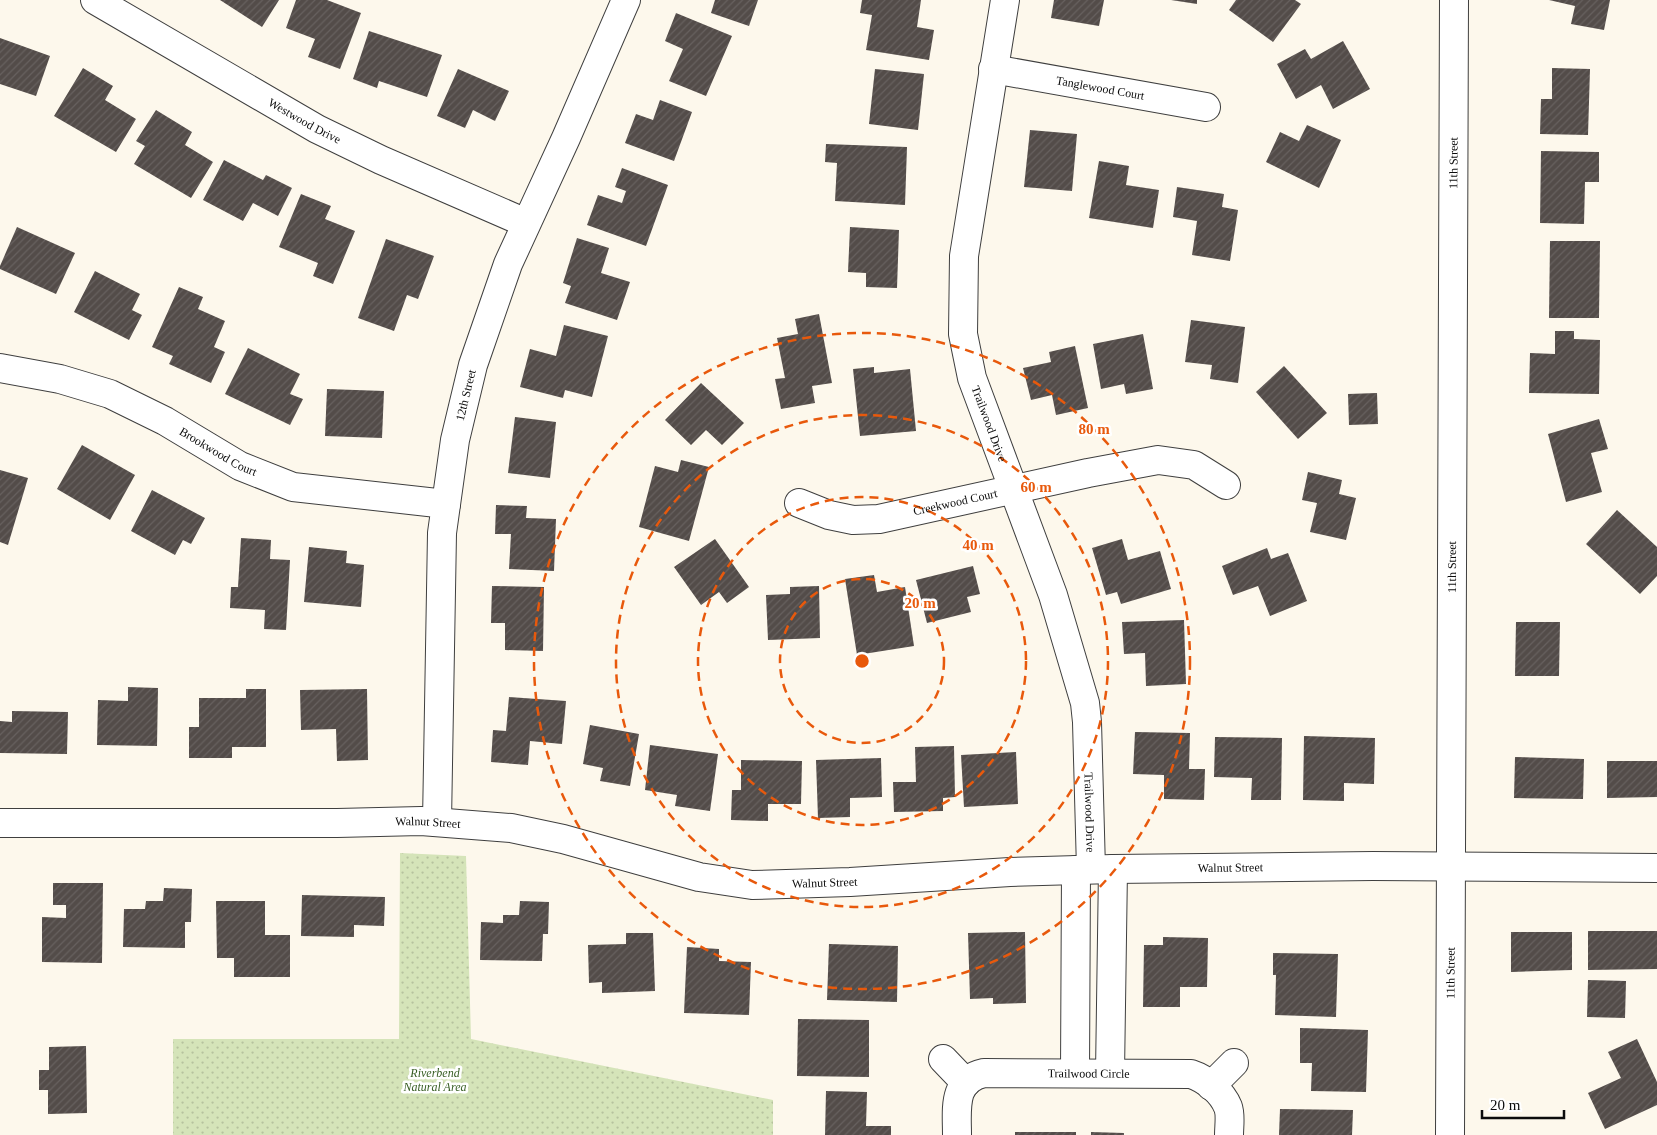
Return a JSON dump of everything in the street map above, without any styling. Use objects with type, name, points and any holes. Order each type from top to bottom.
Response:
[{"type":"street","name":"Westwood Drive","points":[[95,0],[317,129],[381,160],[526,223]]},
{"type":"street","name":"12th Street","points":[[437,822],[442,533],[455,440],[473,365],[508,264],[566,138],[626,0]]},
{"type":"street","name":"Trailwood Drive","points":[[1004,0],[964,256],[963,334],[972,378],[1053,595],[1085,703],[1093,869]]},
{"type":"street","name":"11th Street","points":[[1450,1135],[1454,0]]},
{"type":"street","name":"Tanglewood Court","points":[[993,69],[1206,107]]},
{"type":"street","name":"Brookwood Court","points":[[0,368],[60,379],[110,394],[165,421],[240,466],[293,487],[446,504]]},
{"type":"street","name":"Creekwood Court","points":[[799,503],[829,515],[853,520],[879,519],[1012,489],[1158,460],[1194,466],[1226,485]]},
{"type":"street","name":"Walnut Street","points":[[0,823],[437,822],[511,828],[562,839],[700,877],[752,885],[850,882],[1093,869],[1373,866],[1657,868]]},
{"type":"street","points":[[1075,1073],[1093,869]]},
{"type":"street","points":[[1093,869],[1110,1073]]},
{"type":"street","points":[[943,1059],[966,1083],[957,1097],[956,1135]]},
{"type":"street","points":[[1212,1086],[1234,1063]]},
{"type":"street","name":"Trailwood Circle","points":[[966,1083],[976,1074],[984,1073],[1191,1074],[1200,1077],[1212,1086],[1228,1107],[1229,1135]]},
{"type":"green space","name":"Riverbend Natural Area","points":[[400,853],[466,856],[471,1039],[773,1100],[773,1135],[173,1135],[173,1039],[399,1039]]},
{"type":"building","points":[[220,0],[279,0],[262,27]]},
{"type":"building","points":[[296,0],[327,0],[361,13],[340,69],[308,57],[315,39],[286,28]]},
{"type":"building","points":[[715,0],[758,0],[749,26],[711,13]]},
{"type":"building","points":[[862,0],[921,0],[917,27],[934,30],[929,60],[866,50],[872,15],[860,13]]},
{"type":"building","points":[[1054,0],[1104,0],[1099,26],[1051,18]]},
{"type":"building","points":[[1171,0],[1197,0],[1197,4]]},
{"type":"building","points":[[1236,0],[1295,0],[1301,4],[1273,42],[1229,10]]},
{"type":"building","points":[[1549,0],[1610,0],[1604,30],[1571,24],[1575,6]]},
{"type":"building","points":[[676,13],[732,36],[706,96],[669,81],[683,49],[665,41]]},
{"type":"building","points":[[369,31],[442,55],[427,97],[379,81],[377,88],[353,79]]},
{"type":"building","points":[[0,38],[50,56],[36,96],[0,84]]},
{"type":"building","points":[[1343,41],[1370,89],[1333,109],[1321,85],[1296,99],[1277,64],[1305,49],[1311,59]]},
{"type":"building","points":[[83,68],[113,86],[105,100],[136,119],[116,152],[54,116]]},
{"type":"building","points":[[1552,68],[1590,69],[1588,135],[1540,134],[1541,99],[1552,99]]},
{"type":"building","points":[[458,69],[509,91],[495,121],[473,110],[465,128],[437,116]]},
{"type":"building","points":[[875,69],[924,74],[918,130],[869,124]]},
{"type":"building","points":[[660,100],[692,112],[674,161],[625,143],[636,114],[653,120]]},
{"type":"building","points":[[156,110],[192,132],[185,145],[213,162],[191,198],[134,164],[145,146],[136,141]]},
{"type":"building","points":[[1307,125],[1341,140],[1319,188],[1266,162],[1280,132],[1299,141]]},
{"type":"building","points":[[1030,130],[1077,134],[1072,191],[1024,187]]},
{"type":"building","points":[[826,144],[907,147],[905,205],[835,201],[837,163],[825,162]]},
{"type":"building","points":[[1541,151],[1599,152],[1599,182],[1585,182],[1584,224],[1540,223]]},
{"type":"building","points":[[224,160],[263,180],[266,175],[292,188],[278,216],[253,203],[243,221],[203,200]]},
{"type":"building","points":[[1099,161],[1129,166],[1126,185],[1159,190],[1153,228],[1089,218]]},
{"type":"building","points":[[622,168],[668,185],[646,246],[587,225],[598,195],[622,203],[626,191],[615,187]]},
{"type":"building","points":[[1177,187],[1224,194],[1222,207],[1238,210],[1230,261],[1192,255],[1197,221],[1173,217]]},
{"type":"building","points":[[301,194],[331,206],[325,219],[355,231],[333,284],[313,276],[318,263],[279,247]]},
{"type":"building","points":[[17,227],[75,253],[56,294],[0,269]]},
{"type":"building","points":[[850,227],[899,230],[897,288],[866,287],[866,273],[848,272]]},
{"type":"building","points":[[577,238],[609,248],[601,273],[630,282],[617,320],[565,303],[571,286],[563,283]]},
{"type":"building","points":[[386,239],[434,256],[418,299],[407,295],[394,331],[358,318]]},
{"type":"building","points":[[1550,241],[1600,241],[1599,318],[1549,318]]},
{"type":"building","points":[[95,271],[140,294],[132,310],[142,315],[129,340],[74,312]]},
{"type":"building","points":[[179,287],[203,297],[198,309],[225,321],[214,347],[225,352],[211,383],[169,364],[173,356],[152,347]]},
{"type":"building","points":[[819,314],[832,383],[812,386],[815,403],[781,409],[775,379],[785,378],[777,338],[798,334],[795,319]]},
{"type":"building","points":[[1191,320],[1245,327],[1238,383],[1210,379],[1212,365],[1185,362]]},
{"type":"building","points":[[564,325],[608,336],[592,397],[565,390],[563,398],[520,387],[530,349],[556,356]]},
{"type":"building","points":[[1555,331],[1574,331],[1574,339],[1600,340],[1599,394],[1529,393],[1530,353],[1555,354]]},
{"type":"building","points":[[1143,334],[1153,389],[1126,394],[1124,384],[1101,389],[1093,344]]},
{"type":"building","points":[[1075,346],[1088,408],[1056,415],[1052,395],[1031,400],[1023,368],[1051,362],[1049,352]]},
{"type":"building","points":[[248,348],[300,374],[290,394],[303,399],[290,425],[225,394]]},
{"type":"building","points":[[1284,366],[1327,413],[1298,439],[1256,392]]},
{"type":"building","points":[[874,367],[874,373],[910,369],[916,431],[860,436],[853,369]]},
{"type":"building","points":[[701,383],[744,423],[722,445],[706,430],[691,445],[665,420]]},
{"type":"building","points":[[327,389],[384,391],[382,438],[325,436]]},
{"type":"building","points":[[1377,393],[1378,424],[1349,425],[1348,394]]},
{"type":"building","points":[[515,417],[556,422],[550,478],[508,473]]},
{"type":"building","points":[[1599,419],[1608,449],[1591,453],[1602,492],[1566,502],[1548,434]]},
{"type":"building","points":[[82,445],[135,475],[110,520],[57,489]]},
{"type":"building","points":[[681,460],[709,467],[689,541],[639,527],[655,466],[678,472]]},
{"type":"building","points":[[0,470],[28,478],[8,545],[0,542]]},
{"type":"building","points":[[1308,472],[1342,480],[1339,494],[1356,498],[1346,540],[1310,532],[1317,503],[1302,500]]},
{"type":"building","points":[[152,490],[205,518],[191,544],[183,540],[175,555],[131,531]]},
{"type":"building","points":[[496,505],[527,506],[526,518],[556,519],[554,571],[509,569],[511,534],[495,534]]},
{"type":"building","points":[[1617,510],[1657,547],[1657,576],[1640,594],[1586,544]]},
{"type":"building","points":[[241,538],[271,540],[270,559],[290,560],[286,630],[264,629],[265,610],[230,608],[231,587],[238,587]]},
{"type":"building","points":[[715,539],[749,587],[727,603],[719,592],[701,605],[674,567]]},
{"type":"building","points":[[1122,539],[1128,560],[1160,551],[1171,589],[1121,604],[1117,592],[1106,595],[1092,548]]},
{"type":"building","points":[[309,547],[347,551],[346,563],[364,565],[361,607],[304,602]]},
{"type":"building","points":[[1267,548],[1271,559],[1288,553],[1307,601],[1270,616],[1258,586],[1233,595],[1222,566]]},
{"type":"building","points":[[973,566],[980,594],[967,597],[971,612],[927,623],[916,580]]},
{"type":"building","points":[[874,575],[877,592],[905,587],[914,646],[857,655],[845,579]]},
{"type":"building","points":[[492,586],[544,587],[543,651],[505,650],[505,623],[491,623]]},
{"type":"building","points":[[819,586],[820,638],[768,640],[766,595],[790,594],[790,587]]},
{"type":"building","points":[[1184,620],[1186,684],[1146,686],[1145,653],[1124,654],[1122,622]]},
{"type":"building","points":[[1516,622],[1560,622],[1559,676],[1515,676]]},
{"type":"building","points":[[128,687],[158,688],[157,746],[97,745],[98,700],[128,701]]},
{"type":"building","points":[[246,689],[266,689],[266,747],[232,747],[232,758],[189,758],[189,727],[199,727],[199,698],[246,698]]},
{"type":"building","points":[[367,689],[368,760],[337,761],[336,729],[301,730],[300,690]]},
{"type":"building","points":[[509,697],[566,701],[562,744],[530,741],[528,765],[491,762],[493,730],[506,731]]},
{"type":"building","points":[[12,711],[68,712],[67,754],[0,753],[0,721],[12,722]]},
{"type":"building","points":[[590,725],[639,734],[630,786],[600,781],[603,768],[583,764]]},
{"type":"building","points":[[1135,732],[1190,733],[1189,769],[1205,769],[1204,800],[1164,799],[1164,775],[1133,774]]},
{"type":"building","points":[[1304,736],[1375,738],[1374,784],[1344,783],[1344,801],[1303,800]]},
{"type":"building","points":[[1215,737],[1282,738],[1281,800],[1251,800],[1252,778],[1214,777]]},
{"type":"building","points":[[650,745],[718,754],[710,811],[675,806],[677,795],[645,790]]},
{"type":"building","points":[[954,746],[955,797],[943,798],[943,811],[894,812],[893,782],[916,782],[915,747]]},
{"type":"building","points":[[1016,752],[1018,804],[964,807],[961,755]]},
{"type":"building","points":[[1515,757],[1584,759],[1583,799],[1514,798]]},
{"type":"building","points":[[881,758],[882,797],[850,798],[850,817],[818,818],[816,760]]},
{"type":"building","points":[[741,760],[802,761],[801,804],[768,804],[768,821],[731,820],[732,790],[741,790]]},
{"type":"building","points":[[1607,761],[1657,761],[1657,797],[1607,798]]},
{"type":"building","points":[[53,883],[103,883],[102,963],[42,962],[42,917],[66,918],[66,905],[53,905]]},
{"type":"building","points":[[164,888],[192,889],[191,922],[185,922],[185,948],[123,947],[124,909],[145,909],[146,901],[163,901]]},
{"type":"building","points":[[302,895],[385,897],[384,926],[354,925],[354,937],[301,936]]},
{"type":"building","points":[[216,901],[265,901],[265,935],[290,935],[290,977],[234,977],[234,958],[217,958]]},
{"type":"building","points":[[520,901],[549,902],[548,934],[543,934],[542,961],[480,960],[481,922],[503,923],[503,915],[519,915]]},
{"type":"building","points":[[1588,931],[1657,931],[1657,969],[1588,970]]},
{"type":"building","points":[[1025,932],[1026,1003],[993,1004],[993,998],[970,999],[968,933]]},
{"type":"building","points":[[1511,932],[1572,932],[1572,970],[1511,972]]},
{"type":"building","points":[[626,933],[653,933],[655,991],[602,993],[602,982],[589,983],[588,945],[626,944]]},
{"type":"building","points":[[1163,937],[1208,938],[1207,987],[1180,987],[1180,1007],[1143,1007],[1144,945],[1163,945]]},
{"type":"building","points":[[829,944],[898,946],[897,1002],[827,1000]]},
{"type":"building","points":[[687,947],[719,949],[719,961],[751,962],[749,1015],[684,1013]]},
{"type":"building","points":[[1273,953],[1338,954],[1336,1017],[1275,1015],[1276,975],[1273,975]]},
{"type":"building","points":[[1588,980],[1626,981],[1625,1018],[1587,1017]]},
{"type":"building","points":[[798,1019],[869,1020],[869,1077],[797,1076]]},
{"type":"building","points":[[1300,1028],[1368,1030],[1366,1092],[1311,1091],[1312,1063],[1300,1063]]},
{"type":"building","points":[[1637,1039],[1657,1082],[1657,1105],[1605,1129],[1588,1093],[1621,1078],[1608,1052]]},
{"type":"building","points":[[86,1046],[87,1113],[48,1114],[48,1090],[39,1090],[39,1070],[49,1070],[49,1047]]},
{"type":"building","points":[[826,1091],[867,1092],[866,1126],[891,1126],[891,1135],[825,1135]]},
{"type":"building","points":[[1280,1109],[1353,1110],[1352,1135],[1279,1135]]},
{"type":"building","points":[[1015,1132],[1076,1132],[1076,1135],[1015,1135]]},
{"type":"building","points":[[1091,1132],[1124,1133],[1124,1135],[1091,1135]]}]
